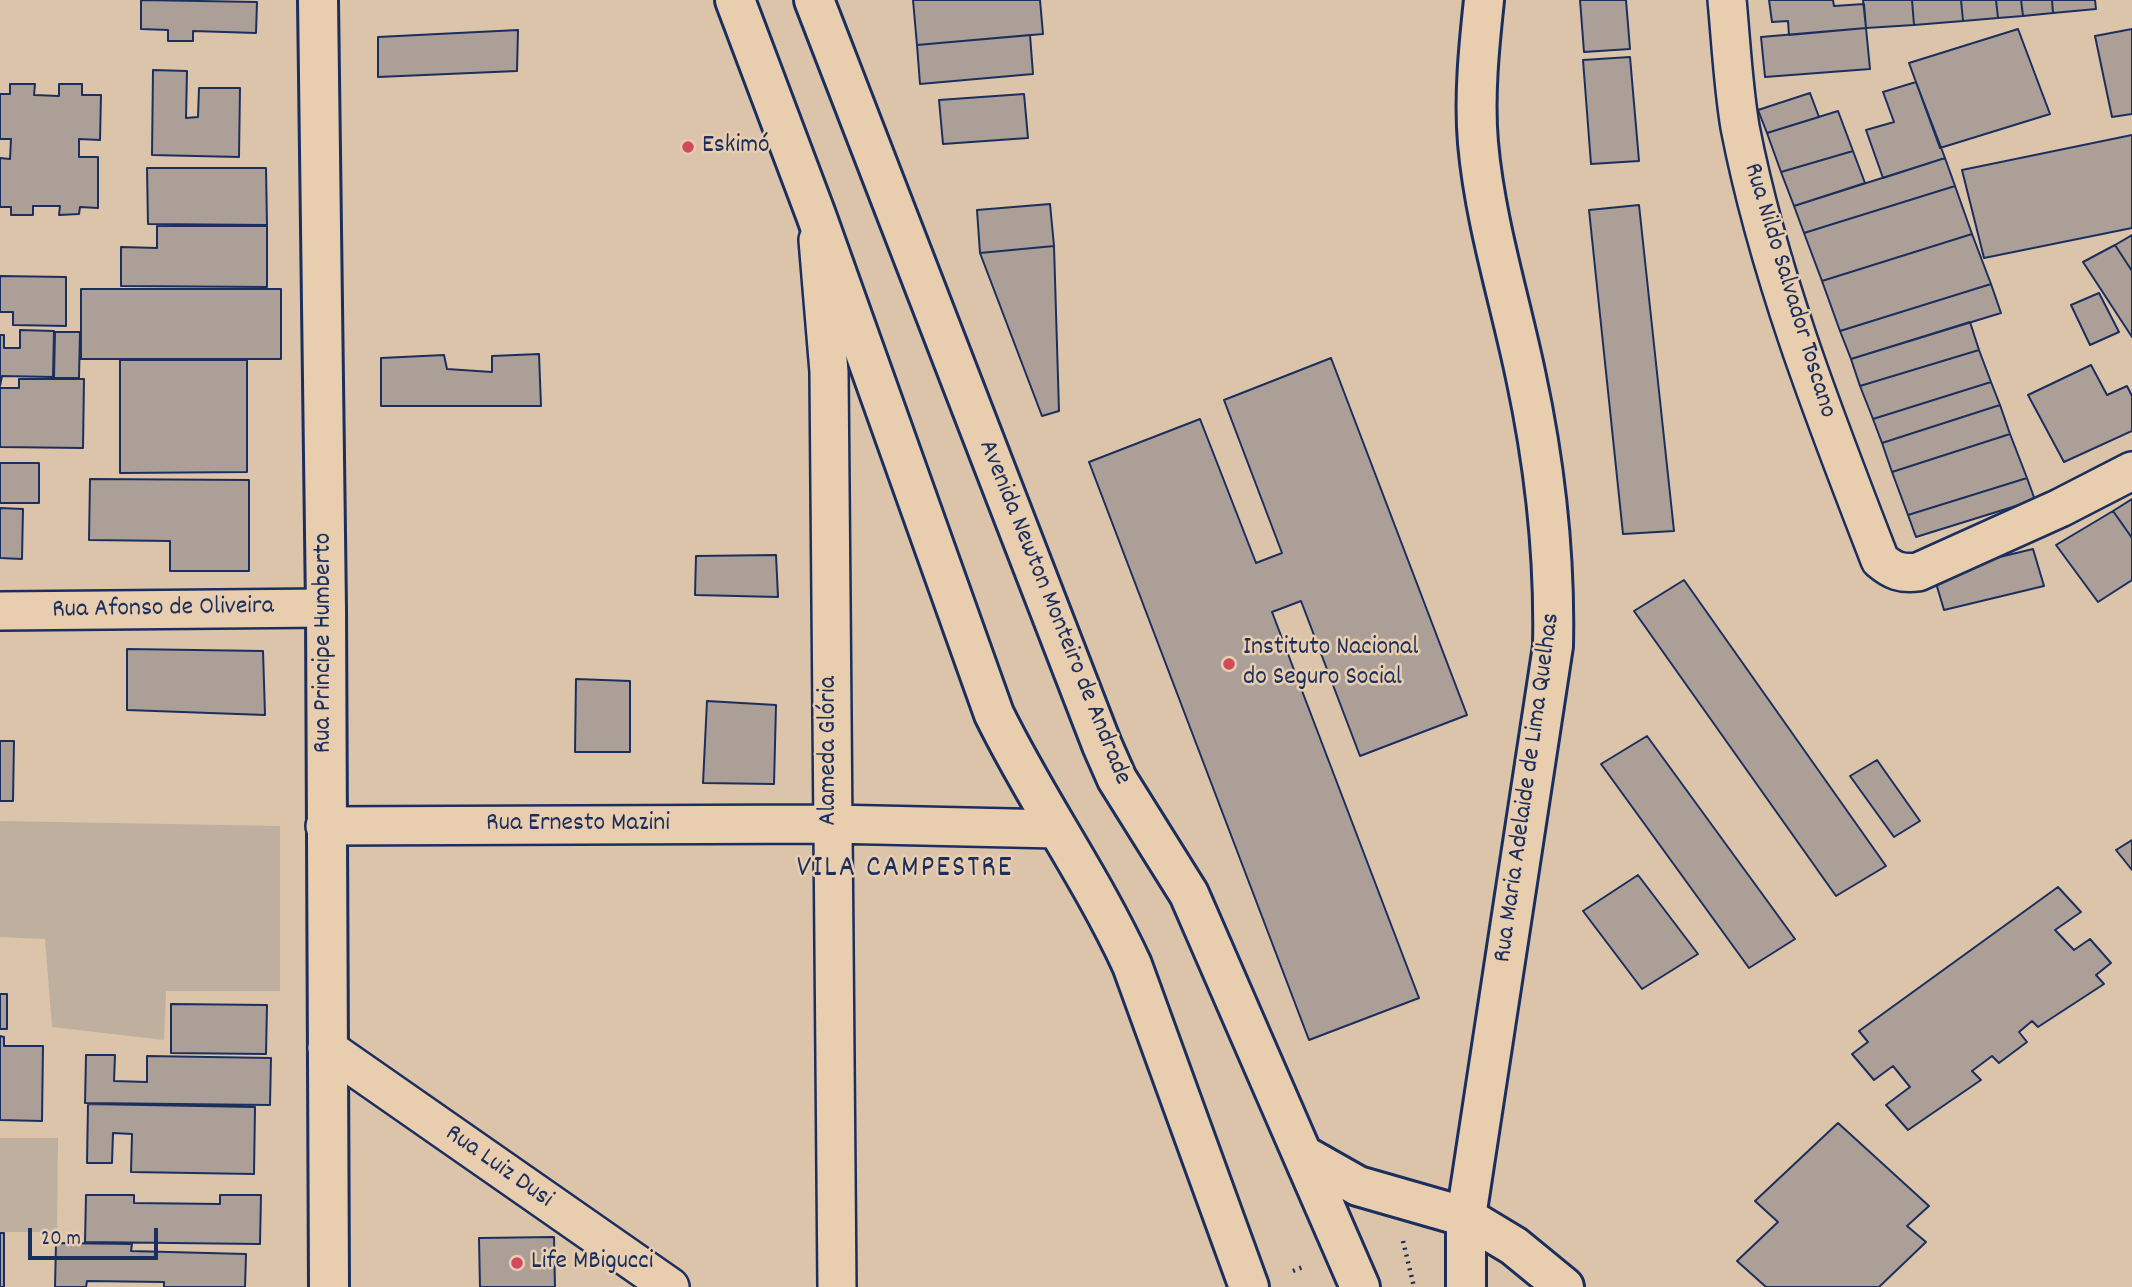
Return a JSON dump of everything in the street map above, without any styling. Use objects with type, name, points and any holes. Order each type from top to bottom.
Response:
[{"type":"street","name":"Rua Principe Humberto","points":[[318,0],[326,608],[329,1287]]},
{"type":"street","points":[[735,0],[816,215],[994,714],[1018,764],[1111,920],[1132,965],[1249,1287]]},
{"type":"street","name":"Rua Maria Adelaide de Lima Quelhas","points":[[1466,1287],[1466,1217],[1553,646],[1555,582],[1549,517],[1527,381],[1495,243],[1478,143],[1477,87],[1484,0]]},
{"type":"street","name":"Rua Nildo Salvador Toscano","points":[[1727,0],[1740,124],[1760,214],[1807,371],[1880,560],[1891,569],[1903,573],[1918,572],[2060,508],[2132,471]]},
{"type":"street","name":"Avenida Newton Monteiro de Andrade","points":[[819,6],[1102,745],[1117,779],[1189,894],[1360,1287]]},
{"type":"street","name":"Alameda Glória","points":[[816,215],[829,372],[831,824],[838,1287]]},
{"type":"street","name":"Rua Afonso de Oliveira","points":[[0,611],[326,608]]},
{"type":"street","name":"Rua Ernesto Mazini","points":[[325,825],[831,824],[1057,829]]},
{"type":"street","name":"Rua Luiz Dusi","points":[[327,1048],[670,1287]]},
{"type":"street","points":[[1305,1156],[1358,1186],[1466,1217],[1514,1247],[1564,1287]]},
{"type":"path","points":[[1403,1231],[1414,1287]]},
{"type":"shaded area","points":[[0,821],[280,826],[280,991],[166,991],[164,1040],[52,1027],[45,939],[0,937]]},
{"type":"shaded area","points":[[0,1138],[58,1138],[57,1232],[0,1232]]},
{"type":"building","points":[[141,0],[257,2],[256,33],[193,31],[193,41],[168,41],[168,30],[141,29]]},
{"type":"building","points":[[913,0],[1040,0],[1043,34],[917,45]]},
{"type":"building","points":[[1580,0],[1626,0],[1630,49],[1584,52]]},
{"type":"building","points":[[1769,0],[1833,0],[1834,6],[1864,4],[1866,28],[1789,35],[1788,21],[1772,22]]},
{"type":"building","points":[[1863,0],[1912,0],[1914,25],[1866,28]]},
{"type":"building","points":[[1912,0],[1961,0],[1963,21],[1914,25]]},
{"type":"building","points":[[1961,0],[1996,0],[1998,18],[1963,21]]},
{"type":"building","points":[[1996,0],[2021,0],[2023,16],[1998,18]]},
{"type":"building","points":[[2021,0],[2052,0],[2053,13],[2023,16]]},
{"type":"building","points":[[2052,0],[2095,0],[2096,9],[2053,13]]},
{"type":"building","points":[[1866,28],[1870,69],[1765,77],[1761,37]]},
{"type":"building","points":[[2018,29],[2050,114],[1940,148],[1909,63]]},
{"type":"building","points":[[2132,29],[2132,114],[2112,117],[2095,36]]},
{"type":"building","points":[[518,30],[517,71],[378,77],[378,37]]},
{"type":"building","points":[[1030,35],[1033,74],[920,84],[917,45]]},
{"type":"building","points":[[1630,57],[1639,161],[1591,164],[1583,60]]},
{"type":"building","points":[[153,70],[187,71],[186,118],[198,117],[199,88],[240,88],[239,157],[152,155]]},
{"type":"building","points":[[1916,82],[1945,158],[1883,178],[1866,130],[1894,122],[1883,92]]},
{"type":"building","points":[[10,84],[35,84],[34,95],[59,96],[59,84],[82,84],[82,95],[101,95],[100,140],[79,139],[79,157],[98,157],[98,208],[80,207],[79,214],[59,215],[60,206],[33,206],[33,215],[11,215],[11,207],[0,207],[0,158],[10,159],[11,139],[0,139],[0,94],[10,94]]},
{"type":"building","points":[[1810,93],[1819,117],[1767,133],[1758,110]]},
{"type":"building","points":[[1024,94],[1028,138],[943,144],[939,100]]},
{"type":"building","points":[[1838,111],[1853,151],[1781,172],[1767,133]]},
{"type":"building","points":[[2132,135],[2132,228],[1984,258],[1962,170]]},
{"type":"building","points":[[1853,151],[1865,183],[1794,206],[1781,172]]},
{"type":"building","points":[[1945,158],[1955,186],[1804,233],[1794,206]]},
{"type":"building","points":[[147,168],[266,168],[267,225],[148,224]]},
{"type":"building","points":[[1955,186],[1972,234],[1822,281],[1804,233]]},
{"type":"building","points":[[1050,204],[1054,246],[980,253],[977,210]]},
{"type":"building","points":[[1639,205],[1674,531],[1623,534],[1589,210]]},
{"type":"building","points":[[157,226],[267,226],[267,287],[121,286],[121,247],[157,248]]},
{"type":"building","points":[[1972,234],[1991,284],[1840,331],[1822,281]]},
{"type":"building","points":[[2132,235],[2132,271],[2115,245]]},
{"type":"building","points":[[2115,245],[2132,271],[2132,337],[2083,262]]},
{"type":"building","points":[[1054,246],[1059,411],[1042,416],[980,253]]},
{"type":"building","points":[[0,276],[66,277],[66,326],[13,325],[13,312],[0,312]]},
{"type":"building","points":[[1991,284],[2001,313],[1851,359],[1840,331]]},
{"type":"building","points":[[81,289],[281,289],[281,359],[81,359]]},
{"type":"building","points":[[2099,293],[2119,332],[2090,345],[2071,305]]},
{"type":"building","points":[[1970,322],[1979,350],[1860,386],[1851,359]]},
{"type":"building","points":[[20,330],[54,331],[53,377],[2,376],[0,386],[0,335],[4,335],[4,348],[20,348]]},
{"type":"building","points":[[55,332],[80,332],[79,378],[54,378]]},
{"type":"building","points":[[1979,350],[1991,382],[1873,419],[1860,386]]},
{"type":"building","points":[[539,354],[541,406],[381,406],[381,358],[444,355],[447,369],[492,372],[492,356]]},
{"type":"building","name":"Instituto Nacional do Seguro Social","points":[[1331,358],[1467,715],[1360,756],[1301,601],[1272,612],[1419,998],[1309,1040],[1089,462],[1200,419],[1256,563],[1282,553],[1224,400]]},
{"type":"building","points":[[120,360],[247,360],[247,472],[120,473]]},
{"type":"building","points":[[2091,365],[2107,395],[2127,386],[2132,396],[2132,431],[2064,462],[2028,395]]},
{"type":"building","points":[[19,379],[84,379],[83,448],[0,447],[0,388],[19,388]]},
{"type":"building","points":[[1991,382],[2000,405],[1882,443],[1873,419]]},
{"type":"building","points":[[2000,405],[2010,434],[1892,472],[1882,443]]},
{"type":"building","points":[[2010,434],[2027,478],[1908,515],[1892,472]]},
{"type":"building","points":[[0,463],[39,463],[39,503],[0,503]]},
{"type":"building","points":[[2027,478],[2035,500],[1916,537],[1908,515]]},
{"type":"building","points":[[90,479],[249,480],[249,571],[170,571],[170,541],[89,540]]},
{"type":"building","points":[[2132,499],[2132,538],[2113,511]]},
{"type":"building","points":[[0,508],[23,509],[22,559],[0,558]]},
{"type":"building","points":[[2113,511],[2132,538],[2132,580],[2098,602],[2056,545]]},
{"type":"building","points":[[2033,549],[2044,586],[1944,610],[1933,573]]},
{"type":"building","points":[[776,555],[778,597],[695,595],[696,556]]},
{"type":"building","points":[[1684,580],[1886,866],[1836,896],[1634,611]]},
{"type":"building","points":[[127,649],[263,651],[265,715],[127,710]]},
{"type":"building","points":[[576,679],[630,681],[630,752],[575,752]]},
{"type":"building","points":[[707,701],[776,705],[774,784],[703,783]]},
{"type":"building","points":[[1647,736],[1795,939],[1749,968],[1601,764]]},
{"type":"building","points":[[0,741],[14,741],[13,801],[0,801]]},
{"type":"building","points":[[1877,760],[1920,821],[1894,837],[1850,776]]},
{"type":"building","points":[[2132,840],[2132,870],[2116,850]]},
{"type":"building","points":[[1638,875],[1698,954],[1642,989],[1583,911]]},
{"type":"building","points":[[2058,887],[2081,912],[2055,930],[2074,950],[2090,939],[2111,963],[2096,975],[2104,984],[2038,1027],[2032,1021],[2019,1032],[2027,1042],[1999,1063],[1992,1056],[1972,1071],[1981,1080],[1908,1130],[1886,1105],[1910,1087],[1893,1066],[1874,1080],[1852,1054],[1868,1042],[1859,1031]]},
{"type":"building","points":[[0,994],[7,994],[7,1029],[0,1029]]},
{"type":"building","points":[[171,1004],[267,1005],[266,1054],[171,1053]]},
{"type":"building","points":[[0,1036],[4,1037],[4,1046],[43,1046],[42,1121],[0,1120]]},
{"type":"building","points":[[86,1055],[115,1055],[114,1081],[147,1082],[147,1056],[271,1058],[270,1105],[85,1103]]},
{"type":"building","points":[[88,1104],[255,1107],[254,1174],[131,1172],[132,1134],[113,1133],[112,1163],[87,1163]]},
{"type":"building","points":[[1838,1123],[1929,1206],[1907,1226],[1926,1242],[1879,1287],[1766,1287],[1737,1261],[1778,1222],[1755,1201]]},
{"type":"building","points":[[86,1195],[134,1195],[134,1203],[220,1204],[220,1195],[261,1195],[260,1244],[85,1242]]},
{"type":"building","points":[[0,1233],[4,1233],[4,1287],[0,1287]]},
{"type":"building","name":"Life MBigucci","points":[[554,1237],[555,1287],[480,1287],[479,1238]]},
{"type":"building","points":[[56,1243],[132,1244],[131,1251],[246,1254],[245,1287],[164,1287],[164,1282],[87,1281],[86,1287],[55,1287]]},
{"type":"place","name":"Eskimó","points":[[688,147]]},
{"type":"place","name":"Instituto Nacional do Seguro Social","points":[[1229,664]]},
{"type":"place","name":"Life MBigucci","points":[[517,1263]]},
{"type":"district","name":"VILA CAMPESTRE","points":[[905,871]]}]
